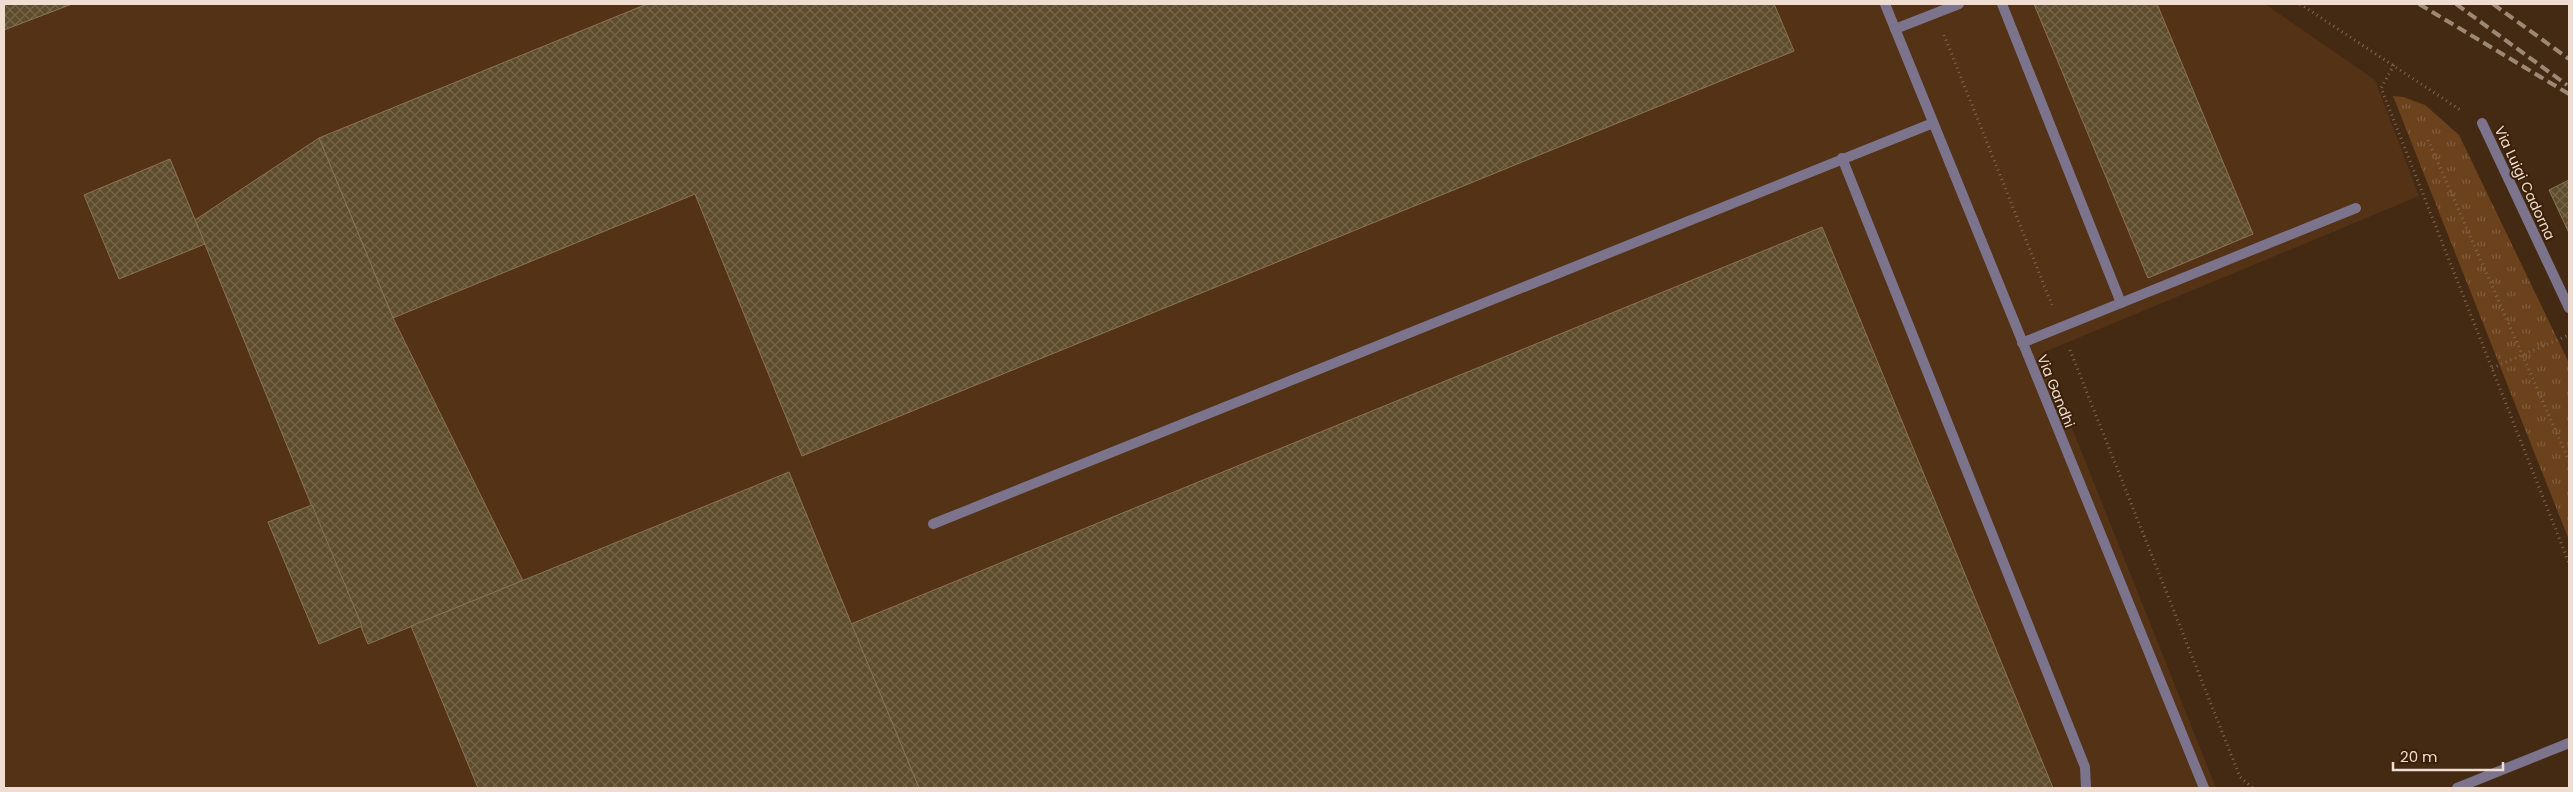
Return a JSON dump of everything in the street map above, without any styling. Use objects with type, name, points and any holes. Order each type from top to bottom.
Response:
[{"type":"street","name":"Via Gandhi","points":[[1885,4],[2204,788]]},
{"type":"street","points":[[1895,29],[1959,4]]},
{"type":"street","points":[[2002,4],[2121,303]]},
{"type":"street","points":[[933,524],[1933,123]]},
{"type":"street","name":"Via Luigi Cadorna","points":[[2482,123],[2569,308]]},
{"type":"street","points":[[1842,158],[2085,767],[2086,788]]},
{"type":"street","points":[[2022,343],[2356,208]]},
{"type":"street","points":[[2457,788],[2569,743]]},
{"type":"path","points":[[2300,4],[2482,123]]},
{"type":"path","points":[[1935,13],[2240,777],[2253,788]]},
{"type":"path","points":[[2394,65],[2381,88],[2569,563]]},
{"type":"path","points":[[2428,140],[2569,461]]},
{"type":"path","points":[[2492,368],[2569,335]]},
{"type":"shaded area","points":[[4,4],[2265,4],[2375,80],[2419,196],[2042,353],[2216,788],[4,788]]},
{"type":"green space","points":[[2393,96],[2403,97],[2425,105],[2459,135],[2569,363],[2569,540]]},
{"type":"building","points":[[4,4],[72,4],[4,30]]},
{"type":"building","points":[[647,4],[1774,4],[1794,51],[802,456],[695,194],[393,318],[319,138]]},
{"type":"building","points":[[2034,4],[2157,4],[2253,234],[2148,278]]},
{"type":"building","points":[[319,138],[393,318],[523,581],[368,644],[195,220]]},
{"type":"building","points":[[170,159],[205,244],[119,279],[84,195]]},
{"type":"building","points":[[2569,180],[2569,233],[2549,190]]},
{"type":"building","points":[[1822,227],[2053,788],[919,788],[851,624]]},
{"type":"building","points":[[789,472],[919,788],[478,788],[411,626]]},
{"type":"building","points":[[312,505],[362,626],[319,644],[268,522]]},
{"type":"railway","points":[[2419,4],[2569,94]]},
{"type":"railway","points":[[2456,4],[2567,85]]},
{"type":"railway","points":[[2493,4],[2569,59]]}]
